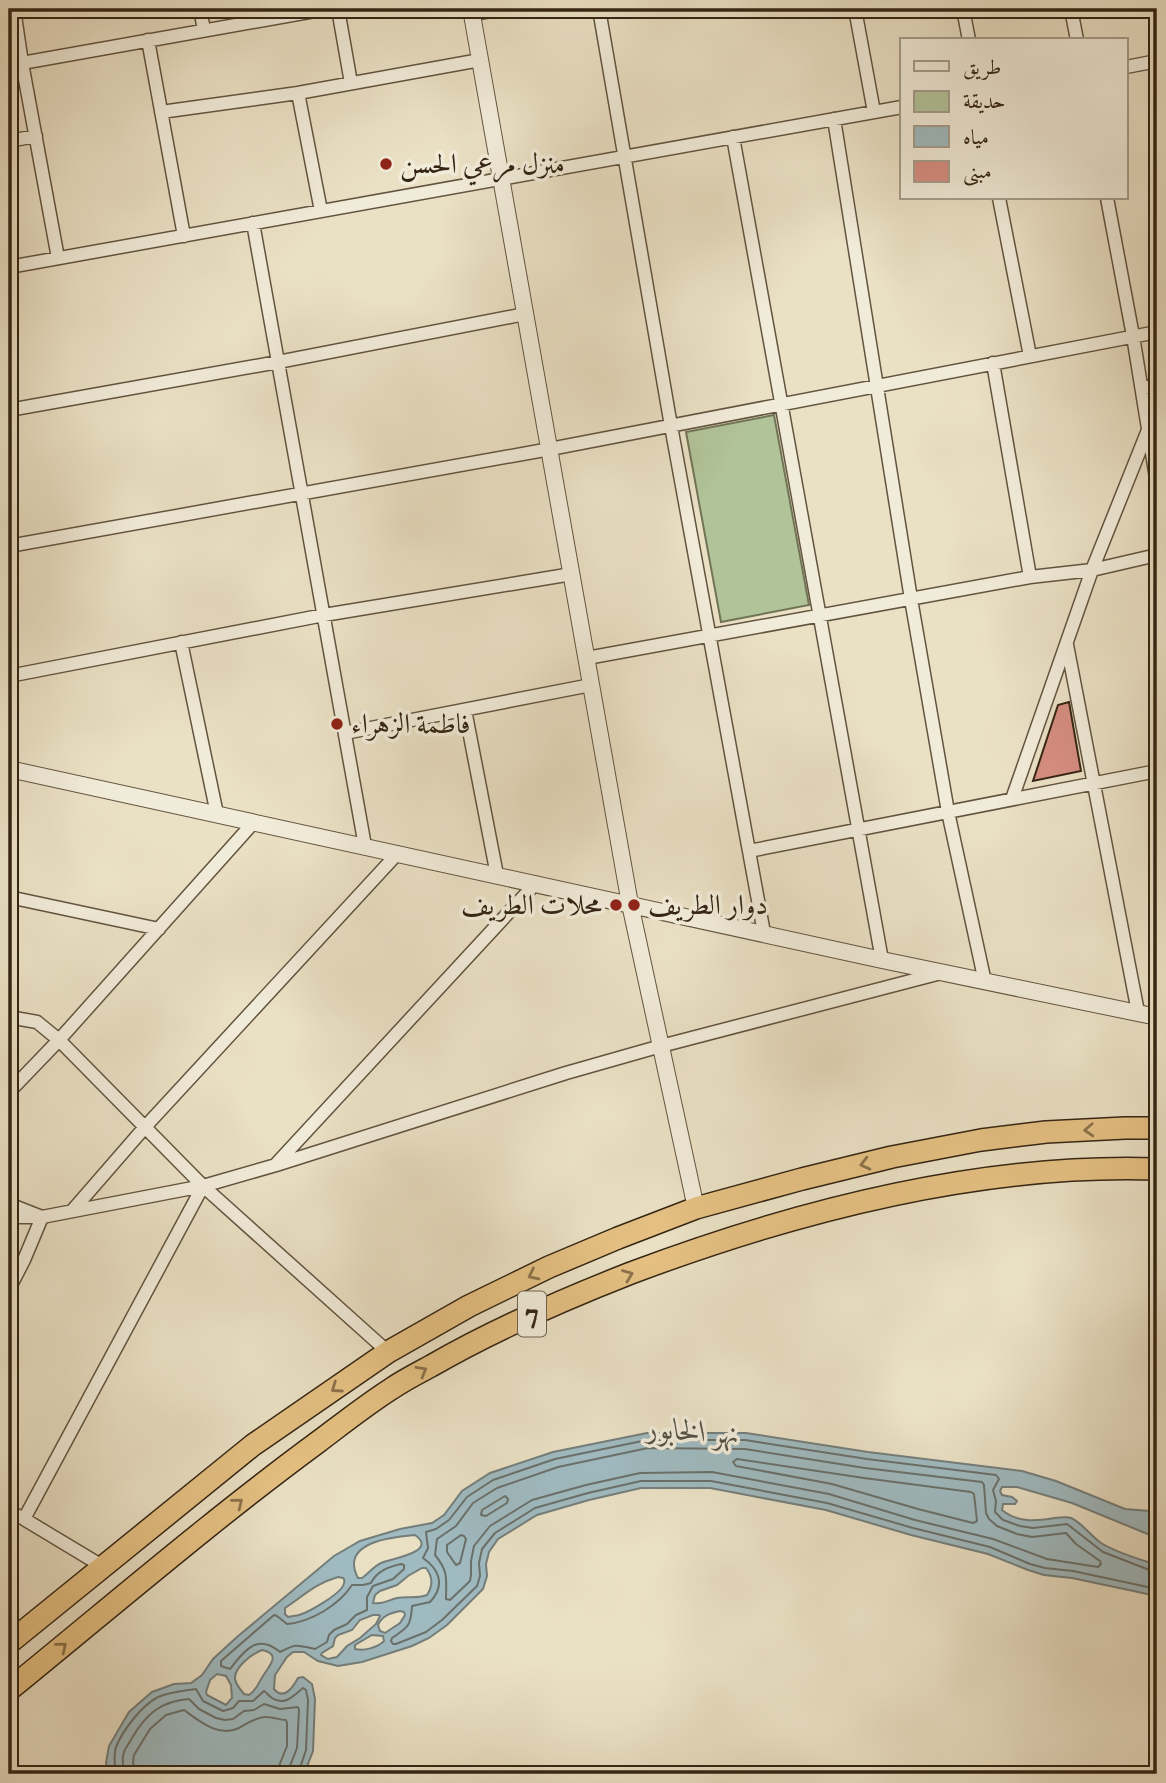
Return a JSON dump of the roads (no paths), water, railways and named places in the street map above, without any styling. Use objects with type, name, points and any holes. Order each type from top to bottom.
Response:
[{"type":"highway","name":"7","points":[[9,1643],[253,1445],[388,1352],[468,1306],[549,1267],[696,1208],[892,1157],[981,1140],[1046,1132],[1157,1128]]},
{"type":"highway","name":"7","points":[[9,1690],[256,1488],[392,1388],[480,1338],[575,1295],[688,1252],[809,1215],[906,1192],[996,1178],[1062,1171],[1157,1169]]},
{"type":"street","points":[[14,9],[58,258]]},
{"type":"street","points":[[200,9],[204,30]]},
{"type":"street","points":[[22,63],[326,9]]},
{"type":"street","points":[[338,9],[351,83]]},
{"type":"street","points":[[504,9],[472,12],[630,904],[696,1208]]},
{"type":"street","points":[[599,9],[671,426],[764,933]]},
{"type":"street","points":[[855,9],[874,112]]},
{"type":"street","points":[[963,9],[969,38]]},
{"type":"street","points":[[1071,9],[1077,38]]},
{"type":"street","points":[[148,40],[184,236]]},
{"type":"street","points":[[161,112],[298,93],[480,60]]},
{"type":"street","points":[[1128,67],[1157,61]]},
{"type":"street","points":[[298,93],[321,211]]},
{"type":"street","points":[[9,267],[900,107]]},
{"type":"street","points":[[834,119],[948,812],[985,982]]},
{"type":"street","points":[[9,141],[36,136]]},
{"type":"street","points":[[733,137],[882,960]]},
{"type":"street","points":[[999,200],[1030,356]]},
{"type":"street","points":[[1107,200],[1157,484]]},
{"type":"street","points":[[253,223],[365,846]]},
{"type":"street","points":[[9,410],[526,314]]},
{"type":"street","points":[[9,545],[550,449],[1157,332]]},
{"type":"street","points":[[993,363],[1030,577]]},
{"type":"street","points":[[1142,388],[1157,386]]},
{"type":"street","points":[[1012,799],[1092,570],[1148,430]]},
{"type":"street","points":[[587,658],[1030,577],[1092,570],[1157,555]]},
{"type":"street","points":[[9,676],[324,615],[572,574]]},
{"type":"street","points":[[181,642],[217,814]]},
{"type":"street","points":[[1066,643],[1139,1012]]},
{"type":"street","points":[[345,733],[592,685]]},
{"type":"street","points":[[465,710],[496,875]]},
{"type":"street","points":[[9,769],[882,960],[1157,1017]]},
{"type":"street","points":[[749,851],[1157,771]]},
{"type":"street","points":[[9,1092],[254,822]]},
{"type":"street","points":[[72,1212],[145,1127],[398,853]]},
{"type":"street","points":[[276,1165],[536,883]]},
{"type":"street","points":[[9,897],[159,929]]},
{"type":"street","points":[[9,1217],[42,1217],[204,1186],[566,1073],[942,972]]},
{"type":"street","points":[[9,1017],[37,1022],[59,1040],[204,1186],[388,1352]]},
{"type":"street","points":[[24,1519],[204,1186]]},
{"type":"street","points":[[9,1204],[42,1217]]},
{"type":"street","points":[[9,1289],[42,1217]]},
{"type":"street","points":[[9,1511],[102,1566]]},
{"type":"water","points":[[647,1433],[746,1433],[868,1452],[1022,1471],[1056,1481],[1125,1509],[1157,1510],[1157,1536],[1072,1503],[1017,1487],[1002,1487],[1000,1491],[1002,1495],[1017,1501],[1015,1504],[1003,1504],[1002,1510],[1014,1517],[1034,1520],[1071,1518],[1107,1547],[1157,1565],[1157,1596],[1072,1578],[1044,1575],[988,1554],[826,1510],[710,1488],[641,1488],[537,1515],[498,1539],[489,1552],[483,1589],[447,1625],[429,1638],[362,1662],[338,1666],[318,1661],[304,1652],[293,1652],[287,1657],[275,1675],[274,1689],[281,1694],[285,1693],[298,1678],[303,1677],[312,1684],[315,1699],[313,1751],[304,1774],[109,1774],[106,1763],[109,1746],[129,1712],[152,1692],[174,1684],[191,1683],[202,1675],[213,1659],[237,1637],[334,1556],[360,1541],[432,1523],[444,1515],[462,1491],[490,1473],[553,1452]],"holes":[[[415,1535],[421,1541],[421,1546],[410,1554],[381,1563],[362,1578],[358,1578],[354,1566],[356,1556],[362,1549],[394,1538]],[[422,1568],[426,1568],[431,1578],[427,1595],[373,1603],[375,1595],[380,1591],[397,1585]],[[338,1577],[344,1581],[338,1592],[317,1606],[298,1615],[288,1617],[285,1614],[285,1608],[322,1583]],[[400,1611],[405,1615],[400,1623],[385,1633],[380,1631],[380,1622]],[[373,1615],[380,1616],[376,1624],[337,1657],[328,1659],[321,1655],[333,1646],[338,1635],[352,1630],[360,1620]],[[372,1635],[383,1636],[384,1641],[378,1645],[355,1649],[355,1645]],[[262,1650],[273,1657],[256,1689],[249,1695],[244,1694],[239,1687],[235,1674],[253,1655]],[[217,1674],[226,1676],[231,1685],[232,1698],[226,1705],[206,1692],[210,1680]]]},
{"type":"place","name":"منزل مرعي الحسن","points":[[386,164]]},
{"type":"place","name":"فاطمة الزهراء","points":[[337,724]]},
{"type":"place","name":"محلات الطريف","points":[[616,905]]},
{"type":"place","name":"دوار الطريف","points":[[634,905]]},
{"type":"water label","name":"نهر الخابور","points":[[693,1432]]}]
